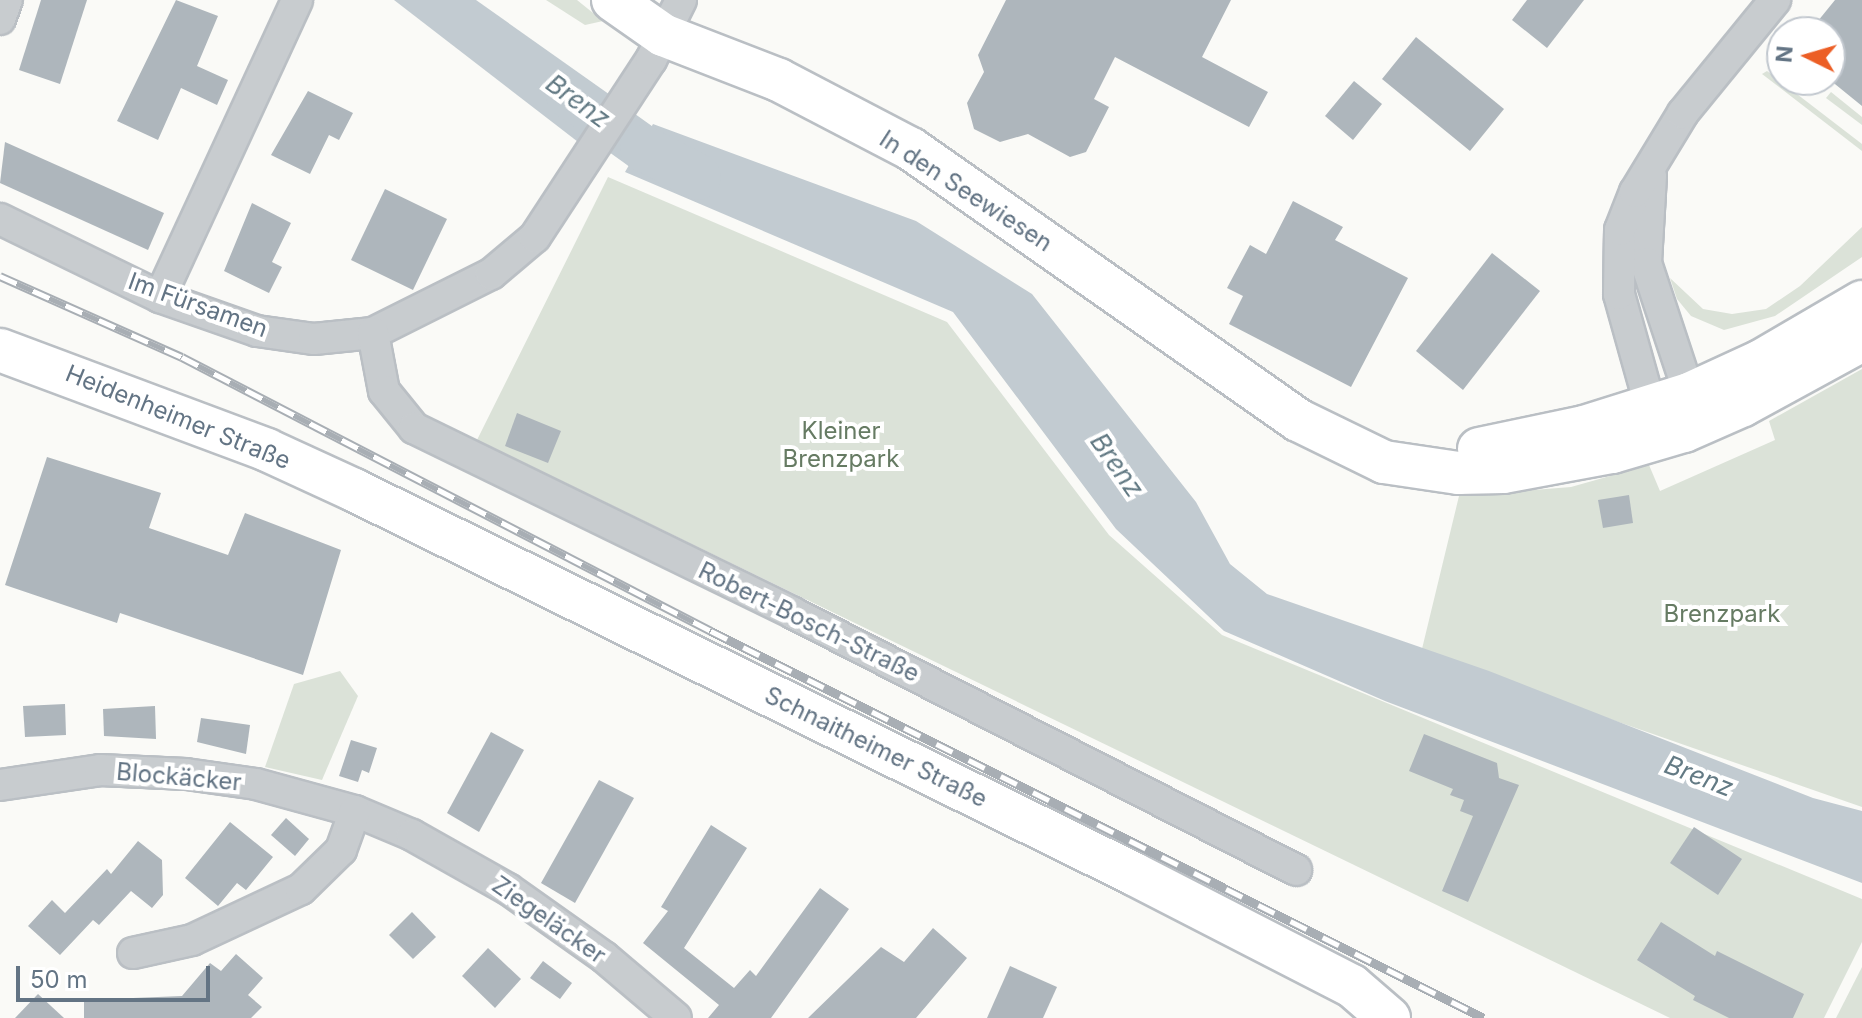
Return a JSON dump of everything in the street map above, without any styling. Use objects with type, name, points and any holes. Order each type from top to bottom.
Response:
[{"type":"street","points":[[0,19],[7,0]]},
{"type":"street","points":[[160,297],[297,0]]},
{"type":"street","name":"In den Seewiesen","points":[[613,0],[672,18],[779,80],[911,149],[1298,420],[1384,462],[1458,473],[1547,467],[1862,340]]},
{"type":"street","points":[[1654,423],[1623,315],[1616,272],[1626,211],[1683,113],[1768,3]]},
{"type":"street","name":"Im Fürsamen","points":[[0,219],[160,297],[257,331],[314,339],[373,333],[491,274],[535,237],[637,81],[672,18]]},
{"type":"street","points":[[1652,163],[1646,263],[1695,409]]},
{"type":"street","name":"In den Seewiesen","points":[[1695,409],[1761,361],[1862,302]]},
{"type":"street","name":"Robert-Bosch-Straße","points":[[373,333],[384,391],[414,428],[807,620],[1296,870]]},
{"type":"street","name":"Heidenheimer Straße","points":[[0,350],[267,450],[354,490]]},
{"type":"street","name":"Schnaitheimer Straße","points":[[354,490],[1134,874],[1352,986],[1389,1018]]},
{"type":"street","name":"Blockäcker","points":[[0,785],[100,770],[186,774],[256,784],[355,811],[412,835]]},
{"type":"street","points":[[133,953],[192,940],[301,889],[341,850],[355,811]]},
{"type":"street","name":"Ziegeläcker","points":[[412,835],[508,889],[604,957],[676,1018]]},
{"type":"green space","points":[[546,0],[577,0],[603,21],[585,25]]},
{"type":"green space","points":[[1791,96],[1800,96],[1862,144],[1862,151]]},
{"type":"green space","points":[[1836,96],[1862,117],[1862,125],[1826,98]]},
{"type":"green space","name":"Kleiner Brenzpark","points":[[608,177],[947,322],[1109,535],[1222,635],[1862,899],[1862,942],[1824,1018],[1670,1018],[477,440]]},
{"type":"green space","points":[[1862,227],[1862,257],[1775,316],[1724,330],[1691,316],[1677,299],[1670,278],[1703,309],[1732,314],[1766,309],[1800,286]]},
{"type":"green space","name":"Brenzpark","points":[[1862,369],[1862,807],[1421,653],[1459,496],[1571,487],[1649,465],[1660,491],[1775,440],[1769,421]]},
{"type":"green space","points":[[340,671],[358,696],[322,780],[265,767],[294,684]]},
{"type":"green space","points":[[1862,967],[1862,1018],[1836,1018]]},
{"type":"water","points":[[394,0],[476,0],[613,97],[582,145]]},
{"type":"water","points":[[653,124],[916,221],[1032,294],[1196,502],[1230,564],[1267,594],[1489,671],[1813,798],[1862,811],[1862,883],[1385,701],[1224,631],[1116,529],[953,312],[625,172]]},
{"type":"building","points":[[41,0],[87,0],[60,84],[19,70]]},
{"type":"building","points":[[176,0],[218,16],[197,66],[228,80],[217,105],[181,88],[158,140],[117,121]]},
{"type":"building","points":[[1006,0],[1231,0],[1202,57],[1268,92],[1249,127],[1115,57],[1094,99],[1109,107],[1086,152],[1070,157],[1028,134],[1000,142],[974,129],[967,103],[984,72],[978,55]]},
{"type":"building","points":[[1527,0],[1584,0],[1547,48],[1512,20]]},
{"type":"building","points":[[1835,0],[1862,0],[1862,106],[1846,93],[1846,16],[1822,16]]},
{"type":"building","points":[[1416,37],[1504,109],[1470,151],[1382,79]]},
{"type":"building","points":[[1354,81],[1382,104],[1353,140],[1325,116]]},
{"type":"building","points":[[308,91],[353,113],[339,140],[329,135],[310,174],[271,155]]},
{"type":"building","points":[[5,142],[164,213],[148,250],[0,183]]},
{"type":"building","points":[[385,189],[447,219],[413,290],[351,260]]},
{"type":"building","points":[[1293,201],[1343,227],[1335,240],[1408,278],[1351,387],[1229,324],[1243,296],[1227,288],[1250,245],[1266,254]]},
{"type":"building","points":[[252,203],[291,223],[272,262],[282,267],[269,293],[224,271]]},
{"type":"building","points":[[1492,253],[1540,291],[1463,390],[1416,351]]},
{"type":"building","points":[[517,413],[561,431],[548,463],[505,446]]},
{"type":"building","points":[[47,457],[161,493],[149,528],[228,555],[245,513],[341,550],[303,675],[120,613],[117,623],[5,585]]},
{"type":"building","points":[[1629,495],[1633,523],[1603,528],[1598,500]]},
{"type":"building","points":[[65,704],[66,735],[25,737],[23,706]]},
{"type":"building","points":[[155,706],[156,739],[104,736],[103,709]]},
{"type":"building","points":[[201,718],[250,725],[246,754],[197,742]]},
{"type":"building","points":[[491,732],[524,750],[479,832],[447,813]]},
{"type":"building","points":[[1424,734],[1497,763],[1499,778],[1519,785],[1468,902],[1442,891],[1473,816],[1460,811],[1464,800],[1450,795],[1453,789],[1409,771]]},
{"type":"building","points":[[351,740],[377,748],[369,773],[362,770],[358,782],[339,776]]},
{"type":"building","points":[[599,780],[634,798],[575,903],[541,883]]},
{"type":"building","points":[[286,818],[309,839],[295,856],[271,835]]},
{"type":"building","points":[[230,822],[273,857],[246,890],[237,883],[218,906],[185,878]]},
{"type":"building","points":[[711,825],[747,848],[684,948],[734,988],[750,970],[756,976],[820,888],[849,909],[771,1018],[708,1018],[719,1005],[643,943],[668,911],[661,907]]},
{"type":"building","points":[[1694,827],[1742,859],[1718,895],[1670,863]]},
{"type":"building","points":[[138,841],[162,860],[163,895],[152,908],[131,891],[99,925],[93,920],[60,955],[28,926],[52,900],[65,913],[107,869],[111,874]]},
{"type":"building","points":[[412,912],[436,937],[413,959],[389,935]]},
{"type":"building","points":[[1661,922],[1715,956],[1717,951],[1804,994],[1793,1018],[1729,1018],[1693,1000],[1695,996],[1637,960]]},
{"type":"building","points":[[933,928],[967,958],[916,1018],[808,1018],[881,947],[904,962]]},
{"type":"building","points":[[488,948],[521,979],[495,1008],[462,976]]},
{"type":"building","points":[[236,954],[263,978],[248,995],[262,1007],[251,1018],[84,1018],[84,1000],[182,996],[210,963],[221,971]]},
{"type":"building","points":[[543,961],[572,983],[560,999],[530,978]]},
{"type":"building","points":[[1010,966],[1057,987],[1043,1018],[987,1018]]},
{"type":"building","points":[[38,994],[64,1018],[15,1018]]},
{"type":"waterway","name":"Brenz","points":[[569,95],[643,148],[698,177]]},
{"type":"railway","points":[[0,276],[182,357],[711,631],[1484,1018]]}]
